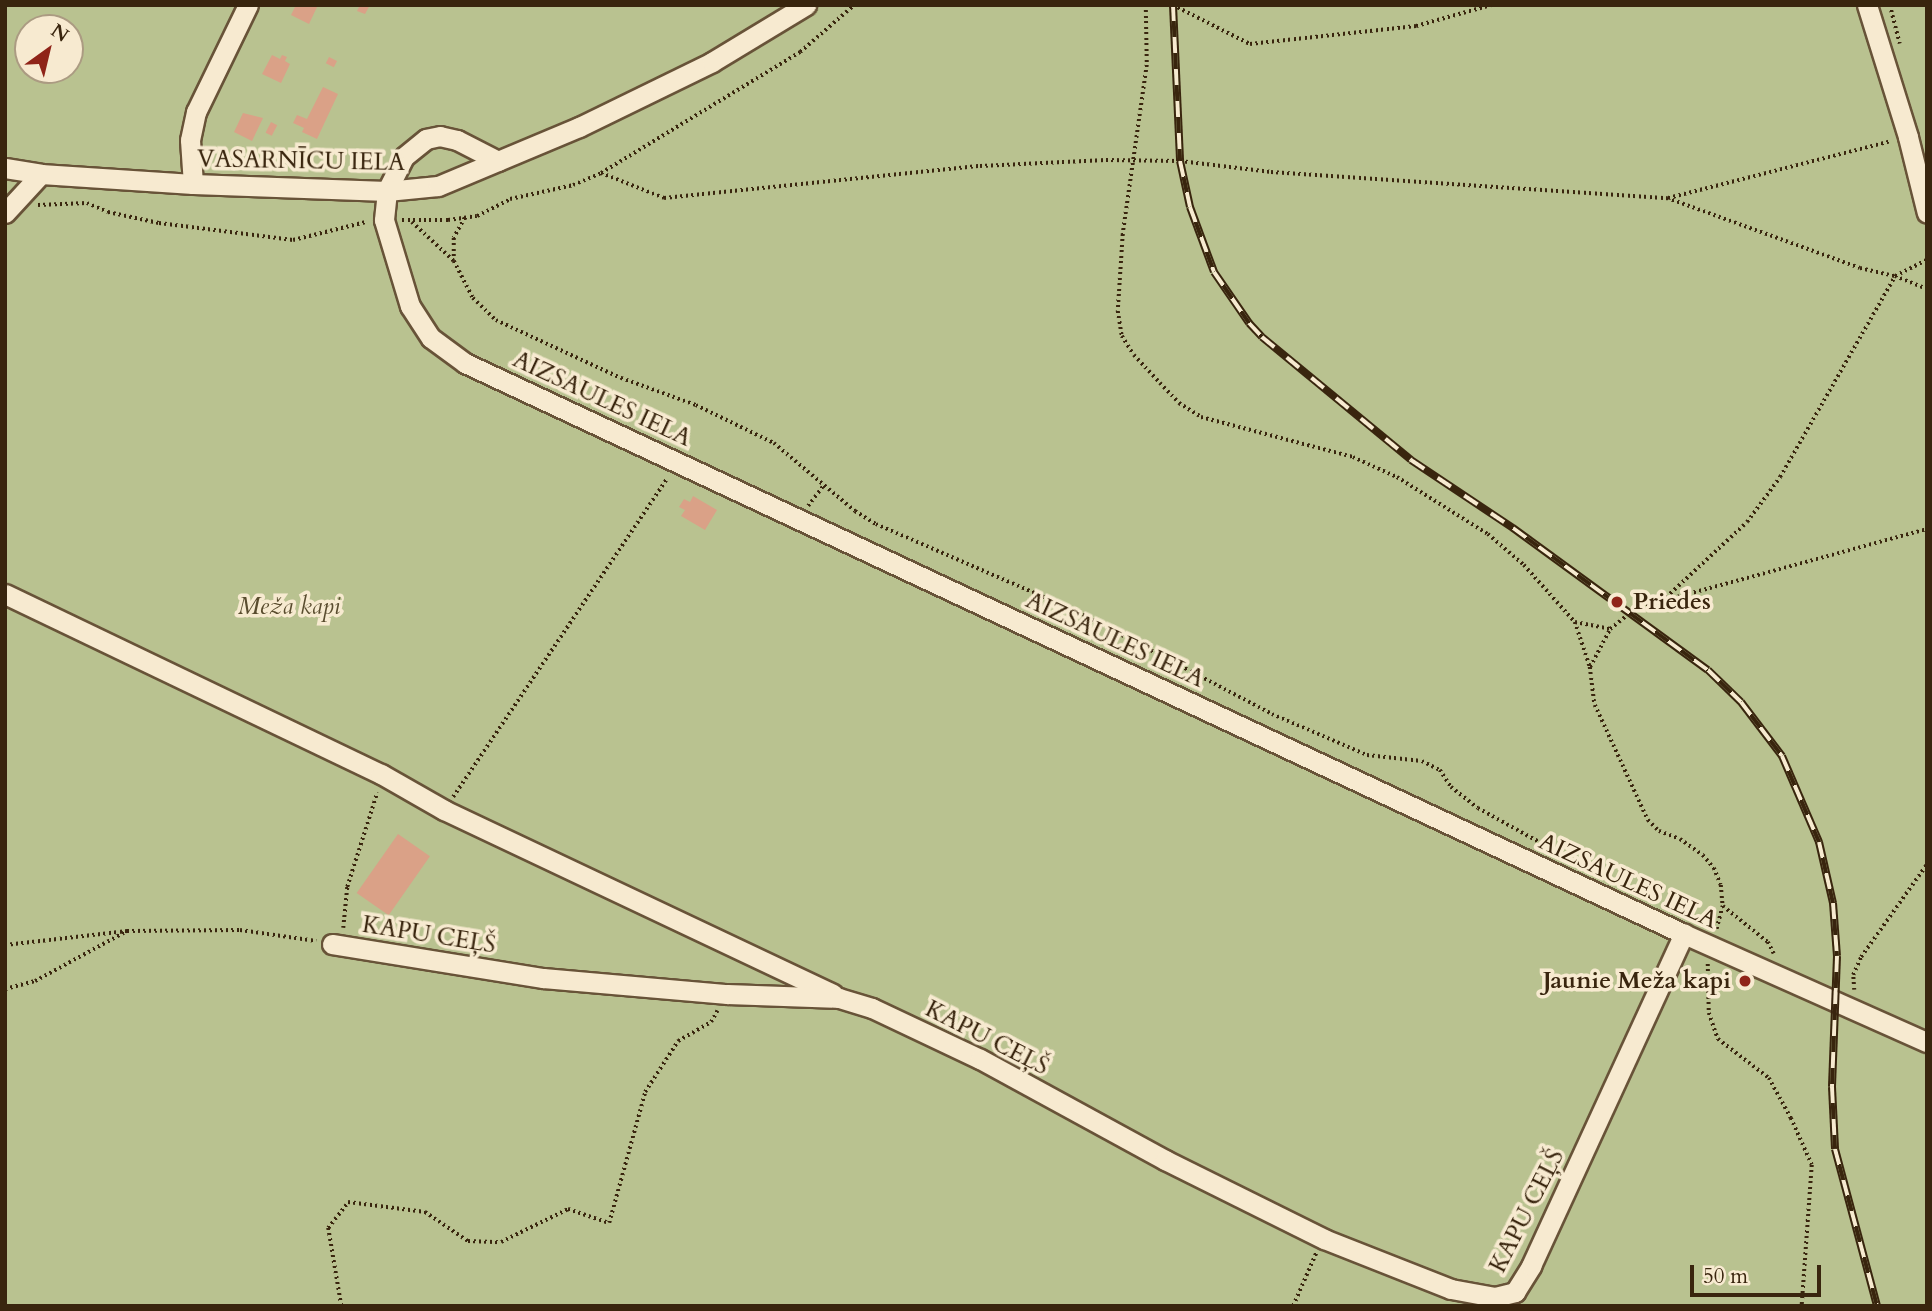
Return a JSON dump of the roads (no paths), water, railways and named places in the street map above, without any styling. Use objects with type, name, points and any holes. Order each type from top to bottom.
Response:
[{"type":"street","points":[[193,184],[190,140],[196,112],[248,5]]},
{"type":"street","name":"VASARNĪCU IELA","points":[[5,168],[41,174],[193,184],[387,191],[438,186],[579,127],[712,62],[806,5]]},
{"type":"street","points":[[1867,5],[1908,137],[1927,214]]},
{"type":"street","points":[[387,191],[404,157],[426,139],[440,136],[457,140],[498,161]]},
{"type":"street","points":[[9,208],[41,174]]},
{"type":"street","name":"AIZSAULES IELA","points":[[387,191],[384,220],[410,306],[431,338],[465,363],[1684,934],[1714,939],[1927,1042]]},
{"type":"street","points":[[5,594],[381,774],[444,810],[839,998]]},
{"type":"street","name":"KAPU CEĻŠ","points":[[337,945],[543,978],[727,994],[839,998],[872,1008],[980,1059],[1165,1160],[1324,1239],[1451,1289],[1495,1297],[1515,1292],[1531,1266],[1684,934]]},
{"type":"railway","points":[[1173,5],[1180,161],[1190,207],[1214,272],[1249,323],[1262,337],[1411,460],[1513,528],[1708,670],[1741,702],[1782,756],[1819,842],[1833,903],[1837,956],[1832,1087],[1835,1149],[1877,1306]]},
{"type":"place","name":"Priedes","points":[[1617,602]]},
{"type":"place","name":"Jaunie Meža kapi","points":[[1745,981]]},
{"type":"park label","name":"Meža kapi","points":[[289,607]]}]
